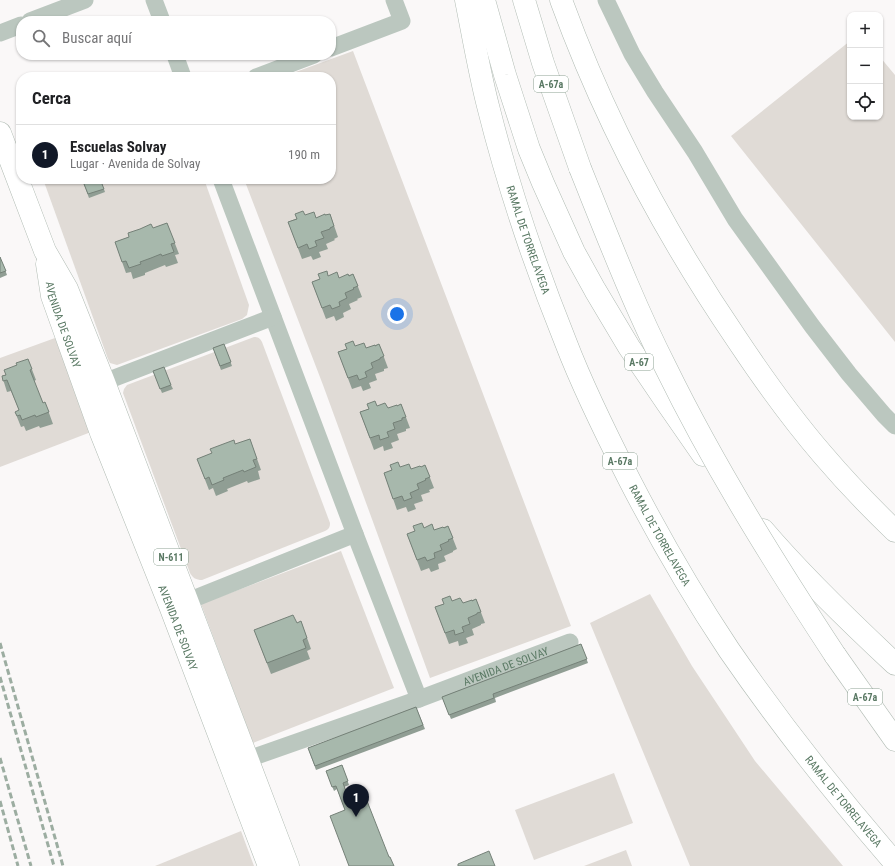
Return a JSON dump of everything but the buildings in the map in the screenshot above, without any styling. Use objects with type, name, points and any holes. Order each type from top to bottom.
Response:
[{"type":"highway","name":"RAMAL DE TORRELAVEGA","points":[[466,0],[487,104],[504,167],[525,231],[546,293],[566,345],[616,454],[676,564],[729,650],[757,690],[823,777],[895,863]]},
{"type":"highway","name":"A-67","points":[[484,0],[505,75],[529,149],[543,183],[574,252],[629,347],[710,464],[777,547],[814,586],[895,664]]},
{"type":"highway","name":"A-67a","points":[[524,0],[543,63],[580,168],[620,268],[666,368],[719,470],[755,530],[835,655],[895,740]]},
{"type":"highway","points":[[561,0],[592,78],[617,133],[669,232],[700,284],[758,371],[822,455],[895,531]]},
{"type":"highway","name":"AVENIDA DE SOLVAY","points":[[0,133],[16,166]]},
{"type":"highway","name":"AVENIDA DE SOLVAY","points":[[22,184],[45,251],[52,296],[101,433],[170,606],[269,866]]},
{"type":"highway","name":"AVENIDA DE SOLVAY","points":[[45,251],[67,289],[104,382],[288,866]]},
{"type":"street","points":[[43,16],[85,0]]},
{"type":"street","points":[[154,0],[160,16]]},
{"type":"street","points":[[336,46],[402,21],[394,0]]},
{"type":"street","points":[[606,0],[632,54],[655,92],[695,152],[735,219],[812,326],[849,374],[895,426]]},
{"type":"street","points":[[0,33],[16,27]]},
{"type":"street","points":[[176,60],[181,72]]},
{"type":"street","points":[[269,72],[301,60]]},
{"type":"street","points":[[223,184],[419,699]]},
{"type":"street","points":[[104,382],[273,317]]},
{"type":"street","name":"AVENIDA DE SOLVAY","points":[[188,601],[355,534]]},
{"type":"street","name":"AVENIDA DE SOLVAY","points":[[248,759],[419,699],[570,642]]},
{"type":"shaded area","points":[[847,43],[847,120],[883,120],[883,61],[895,75],[895,342],[731,136]]},
{"type":"shaded area","points":[[353,51],[571,626],[430,678],[323,385],[246,184],[336,184],[336,72],[296,72],[328,60],[336,60],[336,57]]},
{"type":"shaded area","points":[[45,184],[206,184],[249,305],[247,315],[242,319],[117,365],[110,363]]},
{"type":"shaded area","points":[[254,337],[259,338],[262,342],[330,526],[325,531],[202,580],[198,580],[190,573],[123,393],[127,385]]},
{"type":"shaded area","points":[[55,338],[91,432],[0,467],[0,358]]},
{"type":"shaded area","points":[[341,551],[394,688],[253,743],[201,604]]},
{"type":"shaded area","points":[[650,594],[692,666],[755,761],[843,866],[690,866],[590,623]]},
{"type":"shaded area","points":[[614,773],[633,823],[534,860],[515,810]]},
{"type":"shaded area","points":[[241,831],[254,866],[155,866]]},
{"type":"shaded area","points":[[626,850],[632,866],[584,866]]},
{"type":"railway","points":[[0,643],[63,866]]},
{"type":"railway","points":[[0,677],[54,866]]},
{"type":"railway","points":[[0,758],[31,866]]},
{"type":"railway","points":[[0,801],[18,866]]},
{"type":"place","name":"Escuelas Solvay","points":[[356,817]]}]
